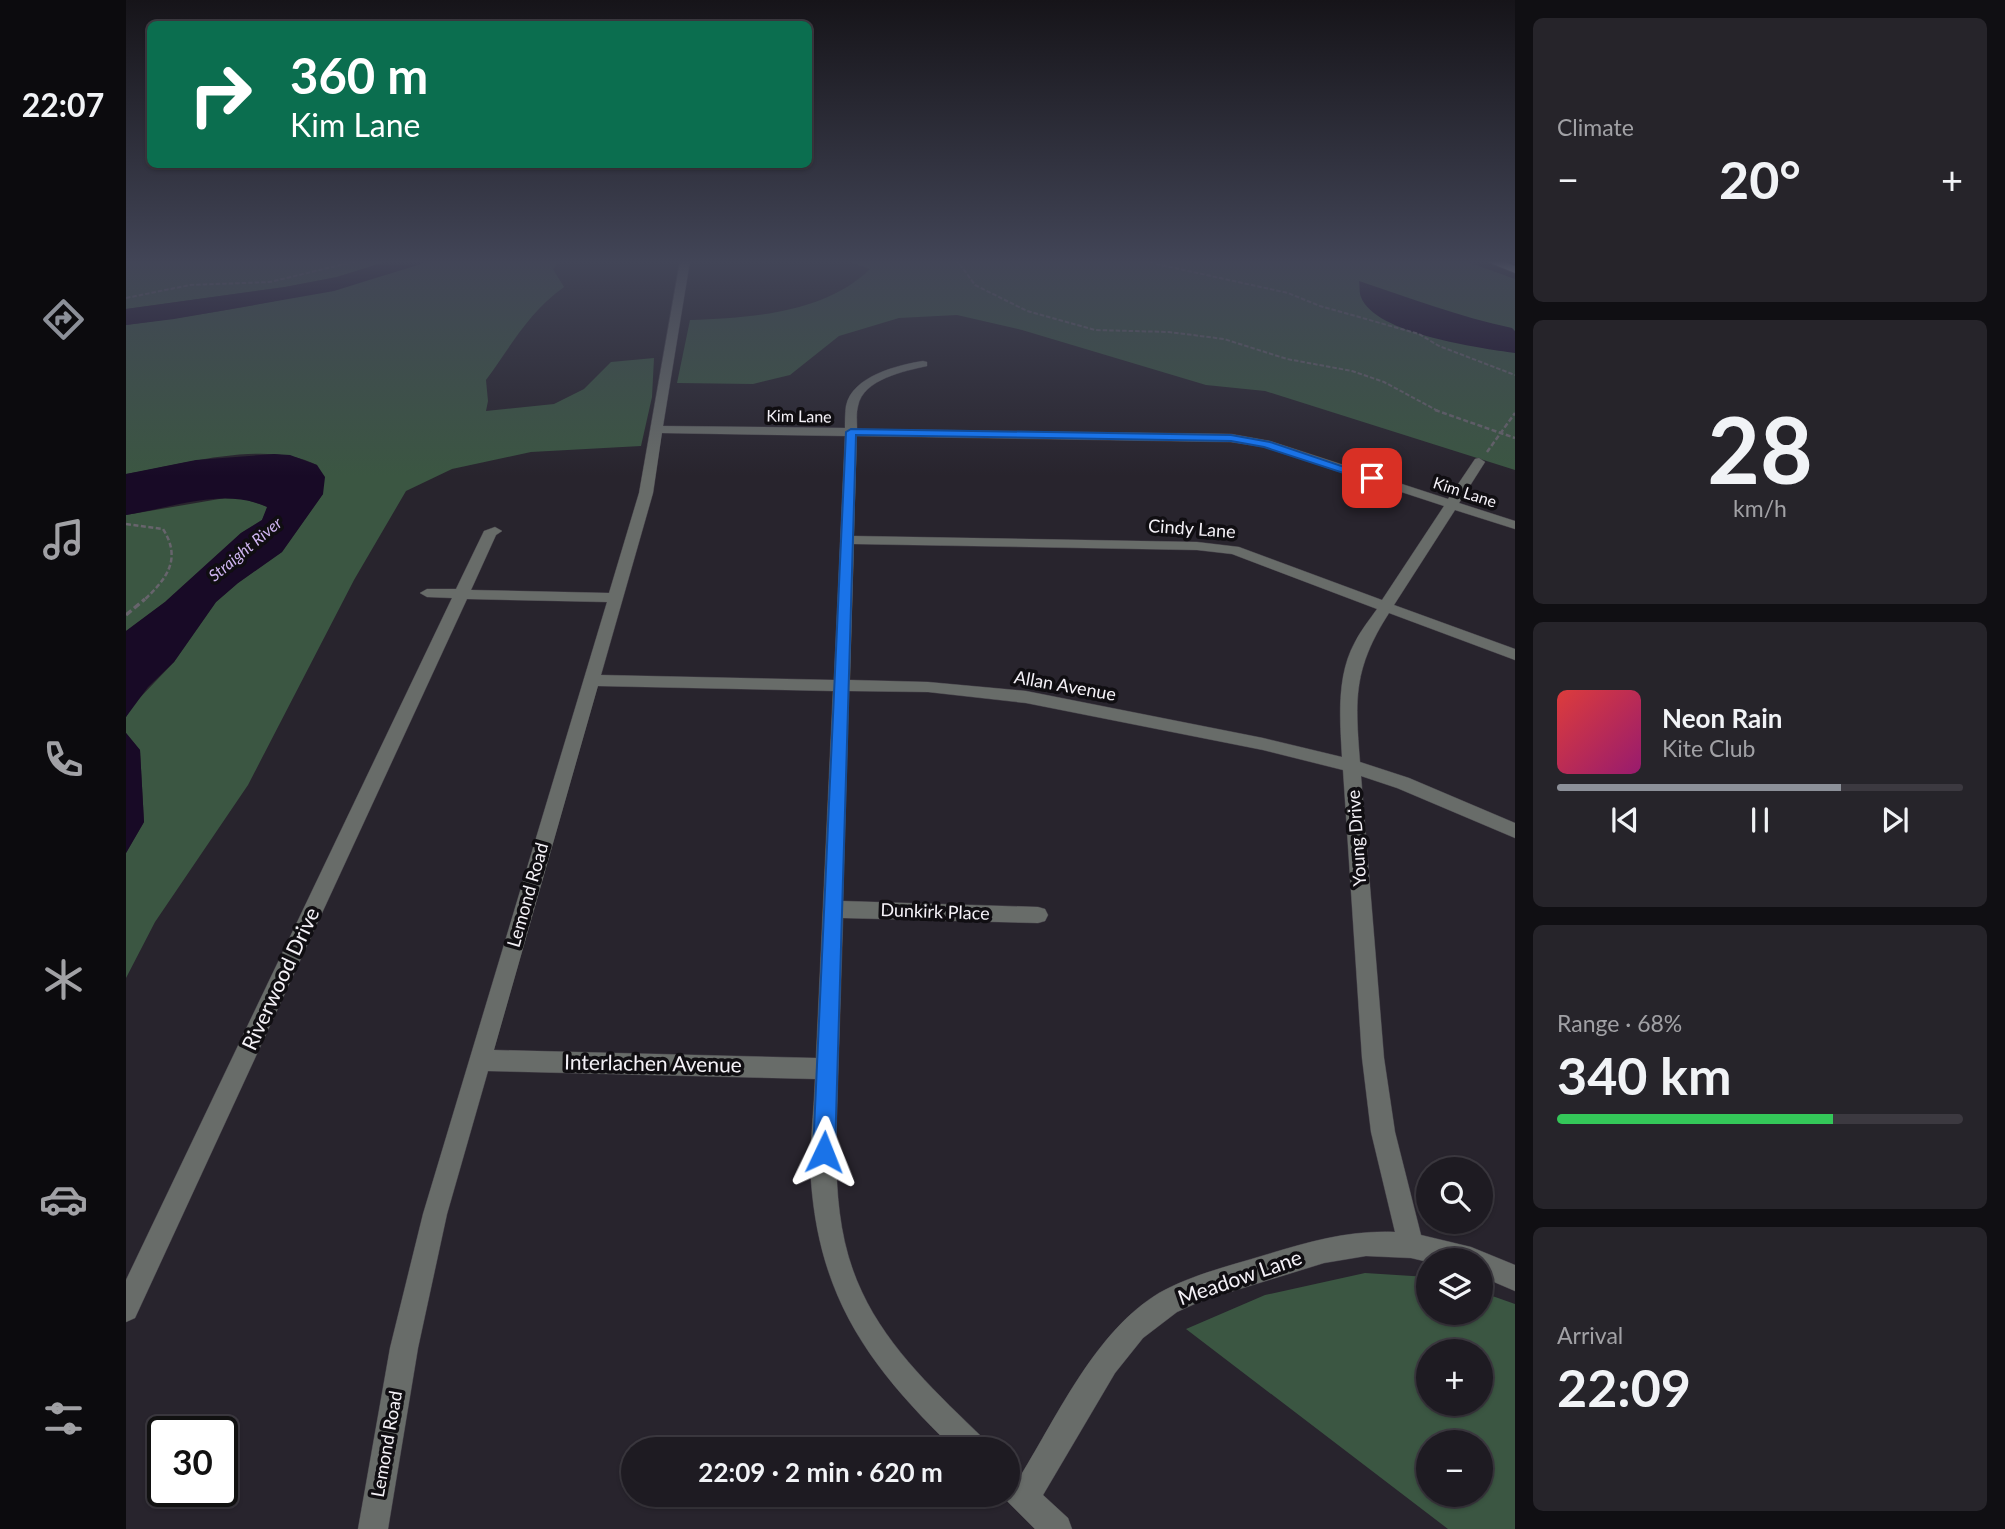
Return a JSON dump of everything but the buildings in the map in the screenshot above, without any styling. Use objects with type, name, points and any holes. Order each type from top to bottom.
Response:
[{"type":"street","name":"Lemond Road","points":[[373,1529],[404,1348],[435,1214],[646,492],[673,332]]},
{"type":"street","points":[[923,364],[890,373],[863,389],[852,404],[823,1180],[827,1224],[839,1270],[858,1315],[906,1384],[961,1437]]},
{"type":"street","name":"Kim Lane","points":[[657,429],[1231,438],[1266,444],[1515,525]]},
{"type":"street","name":"Young Drive","points":[[1411,1245],[1383,1132],[1373,1058],[1348,716],[1353,666],[1362,643],[1481,459]]},
{"type":"street","name":"Riverwood Drive","points":[[126,1309],[491,530],[495,531]]},
{"type":"street","name":"Cindy Lane","points":[[847,540],[1214,547],[1250,554],[1515,655]]},
{"type":"street","points":[[427,593],[615,598]]},
{"type":"street","name":"Allan Avenue","points":[[591,680],[928,687],[1026,697],[1263,744],[1352,766],[1445,800],[1515,831]]},
{"type":"street","name":"Dunkirk Place","points":[[833,909],[1038,915]]},
{"type":"street","name":"Interlachen Avenue","points":[[479,1060],[827,1069]]},
{"type":"street","name":"Meadow Lane","points":[[1020,1484],[1105,1363],[1134,1329],[1168,1303],[1198,1289],[1324,1250],[1366,1243],[1423,1248]]},
{"type":"street","points":[[1493,1269],[1515,1278]]},
{"type":"street","points":[[1020,1494],[1056,1529]]},
{"type":"path","points":[[1172,332],[1224,339],[1287,359],[1352,371],[1384,382],[1441,413],[1515,438]]},
{"type":"path","points":[[1413,332],[1438,346],[1515,375]]},
{"type":"path","points":[[1481,459],[1503,433],[1515,413]]},
{"type":"path","points":[[126,524],[163,529],[172,539],[176,555],[166,576],[126,615]]},
{"type":"green space","points":[[126,332],[520,332],[486,380],[486,411],[554,404],[584,389],[611,362],[654,358],[652,397],[641,446],[531,452],[452,469],[406,491],[354,580],[248,785],[155,922],[126,978],[126,853],[144,822],[140,750],[126,733],[126,717],[132,706],[174,662],[216,602],[282,552],[323,494],[317,465],[273,454],[223,456],[126,474]]},
{"type":"green space","points":[[687,332],[851,332],[839,336],[790,375],[753,384],[677,383]]},
{"type":"green space","points":[[1030,332],[1515,332],[1515,470],[1265,391],[1206,385]]},
{"type":"green space","points":[[225,498],[244,499],[268,507],[262,520],[241,533],[165,602],[126,631],[126,515]]},
{"type":"green space","points":[[1365,1273],[1416,1276],[1416,1325],[1493,1325],[1493,1296],[1515,1304],[1515,1529],[1448,1529],[1419,1507],[1493,1507],[1493,1430],[1416,1430],[1416,1505],[1186,1329],[1265,1295]]},
{"type":"water","points":[[1415,332],[1515,332],[1515,353],[1455,343]]},
{"type":"water","name":"Straight River","points":[[290,455],[317,465],[325,477],[323,494],[282,552],[216,602],[174,662],[148,687],[126,717],[126,631],[165,602],[241,533],[262,520],[267,507],[250,501],[215,499],[126,515],[126,474],[196,460]]},
{"type":"water","points":[[126,733],[140,750],[144,822],[126,853]]},
{"type":"route","points":[[824,1152],[851,432],[1231,438],[1266,444],[1372,478]]}]
